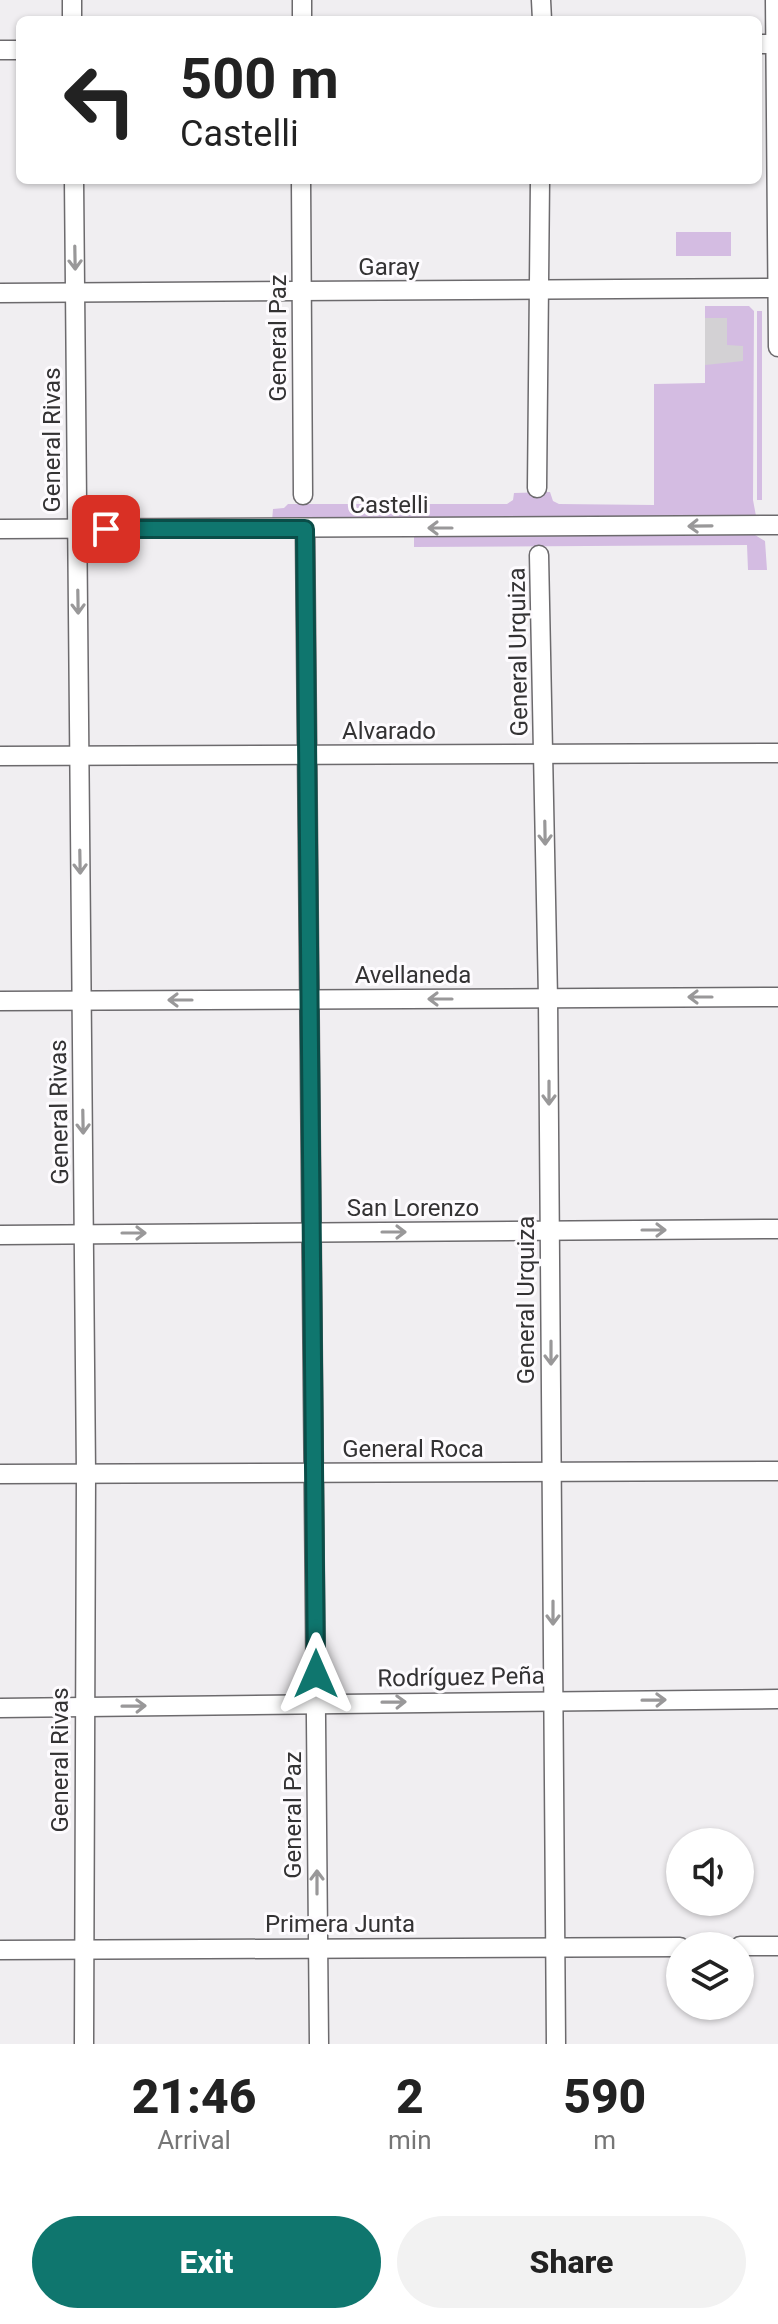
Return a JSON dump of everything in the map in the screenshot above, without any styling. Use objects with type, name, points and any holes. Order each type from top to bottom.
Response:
[{"type":"street","points":[[775,0],[771,44],[778,347]]},
{"type":"street","name":"General Rivas","points":[[74,184],[86,1474],[84,2044]]},
{"type":"street","name":"General Paz","points":[[301,184],[303,495]]},
{"type":"street","points":[[537,488],[540,184]]},
{"type":"street","name":"Garay","points":[[0,293],[778,288]]},
{"type":"street","name":"Castelli","points":[[0,529],[778,525]]},
{"type":"street","name":"General Paz","points":[[305,529],[319,2044]]},
{"type":"street","name":"General Urquiza","points":[[539,555],[548,998],[556,2044]]},
{"type":"street","name":"Alvarado","points":[[0,756],[778,753]]},
{"type":"street","name":"Avellaneda","points":[[0,1001],[778,997]]},
{"type":"street","name":"San Lorenzo","points":[[0,1235],[778,1229]]},
{"type":"street","name":"General Roca","points":[[0,1474],[778,1471]]},
{"type":"street","name":"Rodríguez Peña","points":[[0,1708],[778,1699]]},
{"type":"street","points":[[754,1946],[778,1946]]},
{"type":"street","name":"Primera Junta","points":[[0,1950],[666,1947]]},
{"type":"shaded area","points":[[676,232],[731,232],[731,256],[676,256]]},
{"type":"shaded area","points":[[705,306],[749,306],[754,311],[753,500],[756,516],[272,521],[273,509],[284,508],[288,504],[507,504],[513,500],[514,493],[550,492],[553,501],[559,504],[654,505],[654,384],[705,383]]},
{"type":"shaded area","points":[[757,311],[762,311],[762,500],[757,500]]},
{"type":"shaded area","points":[[755,535],[765,541],[767,570],[748,570],[747,545],[414,547],[414,537]]},
{"type":"building","points":[[705,318],[727,318],[727,345],[743,346],[743,361],[705,365]]},
{"type":"route","points":[[106,529],[305,529],[316,1674]]}]
